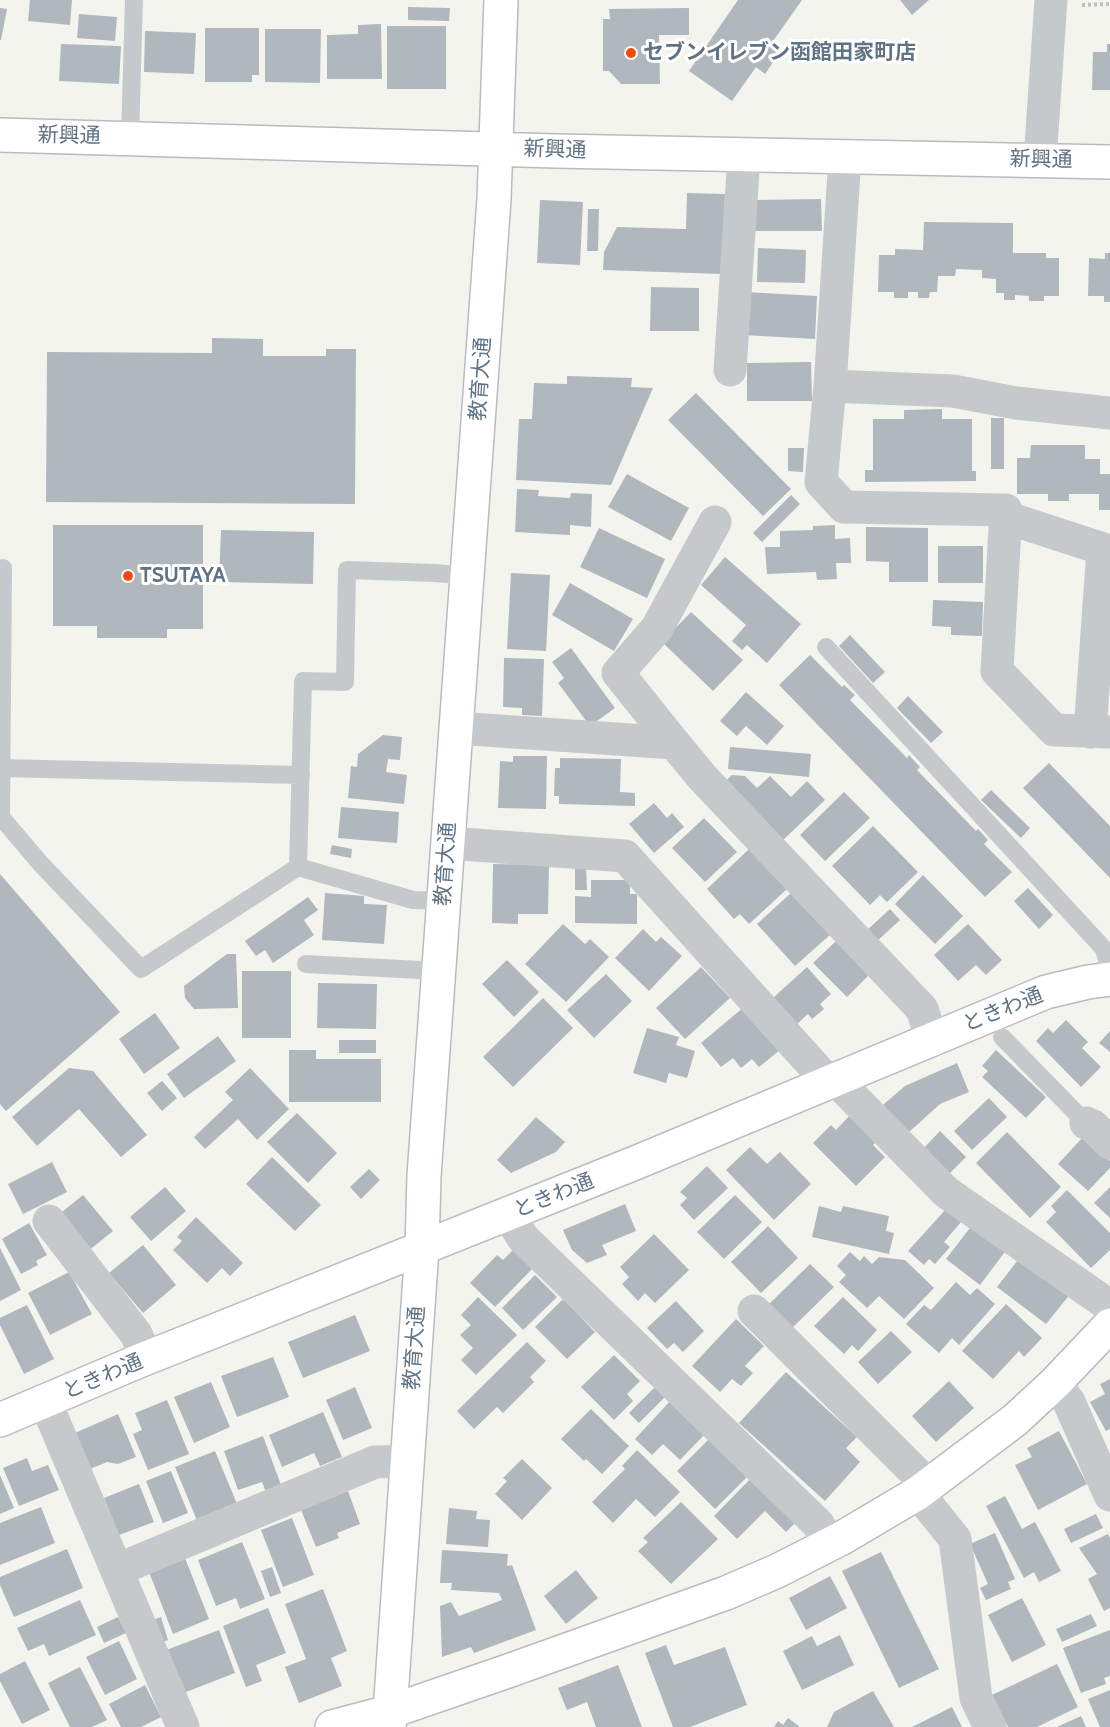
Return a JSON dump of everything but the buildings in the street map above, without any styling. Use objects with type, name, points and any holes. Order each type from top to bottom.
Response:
[{"type":"street","name":"教育大通","points":[[389,1720],[422,1248],[424,1176],[497,148],[501,0]]},
{"type":"street","points":[[1040,160],[1052,0]]},
{"type":"street","name":"新興通","points":[[0,135],[744,155],[1110,162]]},
{"type":"street","points":[[730,370],[744,155]]},
{"type":"street","points":[[845,157],[830,386],[821,482],[844,507],[1006,510],[1005,517],[997,671],[1054,730],[1100,732],[1103,549],[1005,517]]},
{"type":"street","points":[[830,386],[953,391],[1016,403],[1110,413]]},
{"type":"street","points":[[715,522],[657,628],[618,673],[703,778],[922,1009],[932,1040]]},
{"type":"street","points":[[456,728],[674,743]]},
{"type":"street","points":[[448,843],[626,856],[832,1082],[946,1192],[1110,1306]]},
{"type":"street","name":"ときわ通","points":[[3,1412],[45,1401],[832,1082],[1046,992],[1110,979]]},
{"type":"street","points":[[508,1214],[523,1238],[818,1524],[830,1544]]},
{"type":"street","points":[[49,1221],[136,1334],[147,1358]]},
{"type":"street","points":[[754,1311],[924,1489],[955,1539],[976,1698],[990,1727]]},
{"type":"street","points":[[332,1727],[389,1720],[726,1593],[777,1571],[830,1544],[924,1489],[1015,1420],[1056,1383],[1110,1325]]},
{"type":"street","points":[[1056,1383],[1069,1402],[1110,1495]]},
{"type":"street","points":[[45,1401],[183,1727]]},
{"type":"street","points":[[117,1570],[375,1462],[406,1461]]},
{"type":"lane","points":[[130,137],[134,0]]},
{"type":"lane","points":[[3,568],[1,817],[40,863],[141,969],[298,867],[413,900],[444,901]]},
{"type":"lane","points":[[298,867],[303,681],[345,682],[346,570],[467,576]]},
{"type":"lane","points":[[826,647],[1104,949],[1110,971]]},
{"type":"lane","points":[[1,768],[301,775]]},
{"type":"lane","points":[[306,964],[439,970]]},
{"type":"lane","points":[[1002,1037],[1098,1133]]},
{"type":"place","name":"セブンイレブン函館田家町店","points":[[631,53]]},
{"type":"place","name":"TSUTAYA","points":[[128,576]]}]
